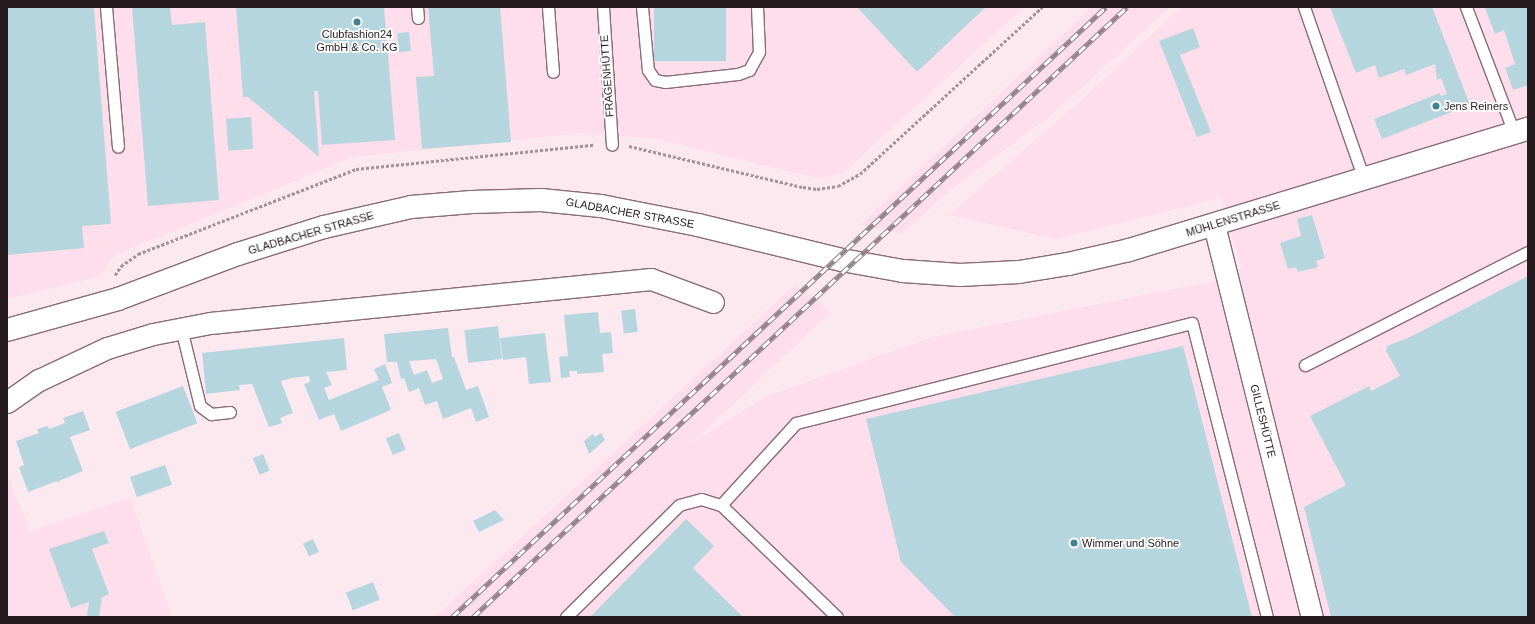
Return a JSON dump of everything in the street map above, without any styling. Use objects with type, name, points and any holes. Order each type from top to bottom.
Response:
[{"type":"street","name":"MÜHLENSTRASSE","points":[[931,274],[989,275],[1068,264],[1214,225],[1521,131]]},
{"type":"street","name":"GLADBACHER STRASSE","points":[[7,330],[118,299],[245,252],[340,222],[412,207],[506,200],[563,201],[624,210],[698,224],[842,260],[903,271],[931,274]]},
{"type":"street","name":"GILLESHÜTTE","points":[[1214,225],[1312,617]]},
{"type":"street","points":[[7,402],[39,380],[106,348],[181,328],[247,319],[651,279],[713,302]]},
{"type":"lane","points":[[106,7],[118,146]]},
{"type":"lane","points":[[417,7],[418,18]]},
{"type":"lane","points":[[548,7],[553,72]]},
{"type":"lane","name":"FRAGENHÜTTE","points":[[603,7],[612,145]]},
{"type":"lane","points":[[642,7],[648,70],[655,80],[665,82],[738,74],[749,70],[759,52],[757,7]]},
{"type":"lane","points":[[1304,7],[1364,179]]},
{"type":"lane","points":[[1466,7],[1521,131]]},
{"type":"lane","points":[[1305,365],[1528,252]]},
{"type":"lane","points":[[722,505],[796,423],[1192,323],[1267,617]]},
{"type":"lane","points":[[181,328],[200,406],[211,414],[230,412]]},
{"type":"lane","points":[[566,617],[679,505],[701,499],[722,505],[837,617]]},
{"type":"path","points":[[118,299],[114,280],[118,269],[138,254],[356,169],[612,145],[655,150],[803,187],[817,189],[838,186],[860,174],[1042,7]]},
{"type":"shaded area","points":[[7,7],[1024,7],[844,172],[820,179],[658,139],[581,133],[353,157],[122,252],[113,257],[101,276],[7,299]]},
{"type":"shaded area","points":[[1092,7],[1170,7],[1053,114],[949,191],[902,234],[860,225]]},
{"type":"shaded area","points":[[1181,7],[1528,7],[1528,617],[435,617],[796,284],[831,312],[692,443],[765,397],[932,337],[1214,281],[1242,269],[1220,198],[1055,239],[949,215],[1086,96]]},
{"type":"shaded area","points":[[7,473],[30,531],[130,497],[172,617],[7,617]]},
{"type":"building","points":[[7,7],[94,8],[111,224],[82,226],[84,248],[7,255]]},
{"type":"building","points":[[132,7],[170,7],[172,25],[205,22],[219,200],[148,206]]},
{"type":"building","points":[[236,7],[384,7],[395,140],[322,145],[318,91],[314,91],[319,157],[248,97],[243,97]]},
{"type":"building","points":[[428,7],[500,7],[511,142],[422,149],[416,77],[434,76]]},
{"type":"building","points":[[654,7],[726,7],[726,61],[654,61]]},
{"type":"building","points":[[857,7],[986,7],[917,72]]},
{"type":"building","points":[[1330,7],[1432,7],[1470,105],[1382,139],[1374,119],[1440,93],[1441,96],[1447,94],[1441,78],[1437,80],[1435,64],[1406,75],[1404,69],[1379,78],[1375,65],[1356,73]]},
{"type":"building","points":[[1528,7],[1528,85],[1513,90],[1505,68],[1515,64],[1504,30],[1495,34],[1485,8]]},
{"type":"building","points":[[1193,28],[1200,47],[1180,55],[1211,132],[1197,137],[1159,41]]},
{"type":"building","points":[[409,32],[411,51],[399,52],[397,33]]},
{"type":"building","points":[[251,117],[253,149],[228,151],[226,119]]},
{"type":"building","points":[[1312,215],[1325,258],[1316,261],[1318,267],[1298,272],[1296,267],[1288,269],[1280,243],[1301,236],[1297,219]]},
{"type":"building","points":[[1528,276],[1528,617],[1331,617],[1304,507],[1346,485],[1310,416],[1369,386],[1371,391],[1400,376],[1386,351],[1387,346],[1410,337]]},
{"type":"building","points":[[635,309],[638,332],[624,334],[621,311]]},
{"type":"building","points":[[598,312],[600,333],[611,332],[613,353],[602,354],[604,372],[577,374],[577,371],[569,371],[570,377],[561,378],[559,357],[568,356],[564,315]]},
{"type":"building","points":[[498,326],[502,359],[468,363],[464,330]]},
{"type":"building","points":[[448,328],[452,357],[454,357],[466,390],[478,386],[489,417],[476,422],[471,408],[443,419],[437,401],[425,405],[419,388],[409,392],[404,378],[401,379],[397,362],[387,362],[384,334]],"holes":[[[436,359],[443,379],[432,383],[427,370],[414,375],[409,361]]]},
{"type":"building","points":[[545,333],[551,382],[529,384],[526,357],[503,360],[500,338]]},
{"type":"building","points":[[344,338],[347,370],[326,372],[332,385],[324,388],[329,400],[379,380],[374,369],[385,364],[392,383],[382,387],[391,410],[341,431],[334,414],[319,420],[304,384],[310,382],[309,376],[292,378],[281,381],[293,413],[280,418],[282,423],[269,427],[252,384],[239,385],[240,390],[206,394],[202,353]]},
{"type":"building","points":[[1183,346],[1252,617],[955,617],[901,562],[866,419]]},
{"type":"building","points":[[183,386],[197,423],[130,449],[116,412]]},
{"type":"building","points":[[83,411],[90,430],[70,437],[83,471],[59,481],[60,483],[57,481],[28,492],[19,467],[24,465],[16,441],[39,433],[37,429],[48,426],[49,429],[65,423],[63,418]]},
{"type":"building","points":[[399,433],[406,450],[393,455],[386,438]]},
{"type":"building","points":[[601,433],[605,440],[589,454],[584,441],[593,434],[595,437]]},
{"type":"building","points":[[263,454],[270,471],[260,475],[253,458]]},
{"type":"building","points":[[165,465],[172,485],[137,497],[130,477]]},
{"type":"building","points":[[495,510],[504,520],[479,532],[473,521]]},
{"type":"building","points":[[686,519],[714,546],[693,568],[743,617],[590,617]]},
{"type":"building","points":[[104,531],[109,543],[92,549],[109,594],[102,597],[99,617],[89,617],[87,615],[89,602],[71,608],[49,549]]},
{"type":"building","points":[[313,539],[319,552],[309,556],[303,544]]},
{"type":"building","points":[[373,582],[380,600],[353,610],[346,592]]},
{"type":"railway","points":[[452,617],[1106,7]]},
{"type":"railway","points":[[473,617],[1127,7]]},
{"type":"place","name":"Clubfashion24 GmbH & Co. KG","points":[[357,22]]},
{"type":"place","name":"Jens Reiners","points":[[1436,106]]},
{"type":"place","name":"Wimmer und Söhne","points":[[1074,543]]}]
